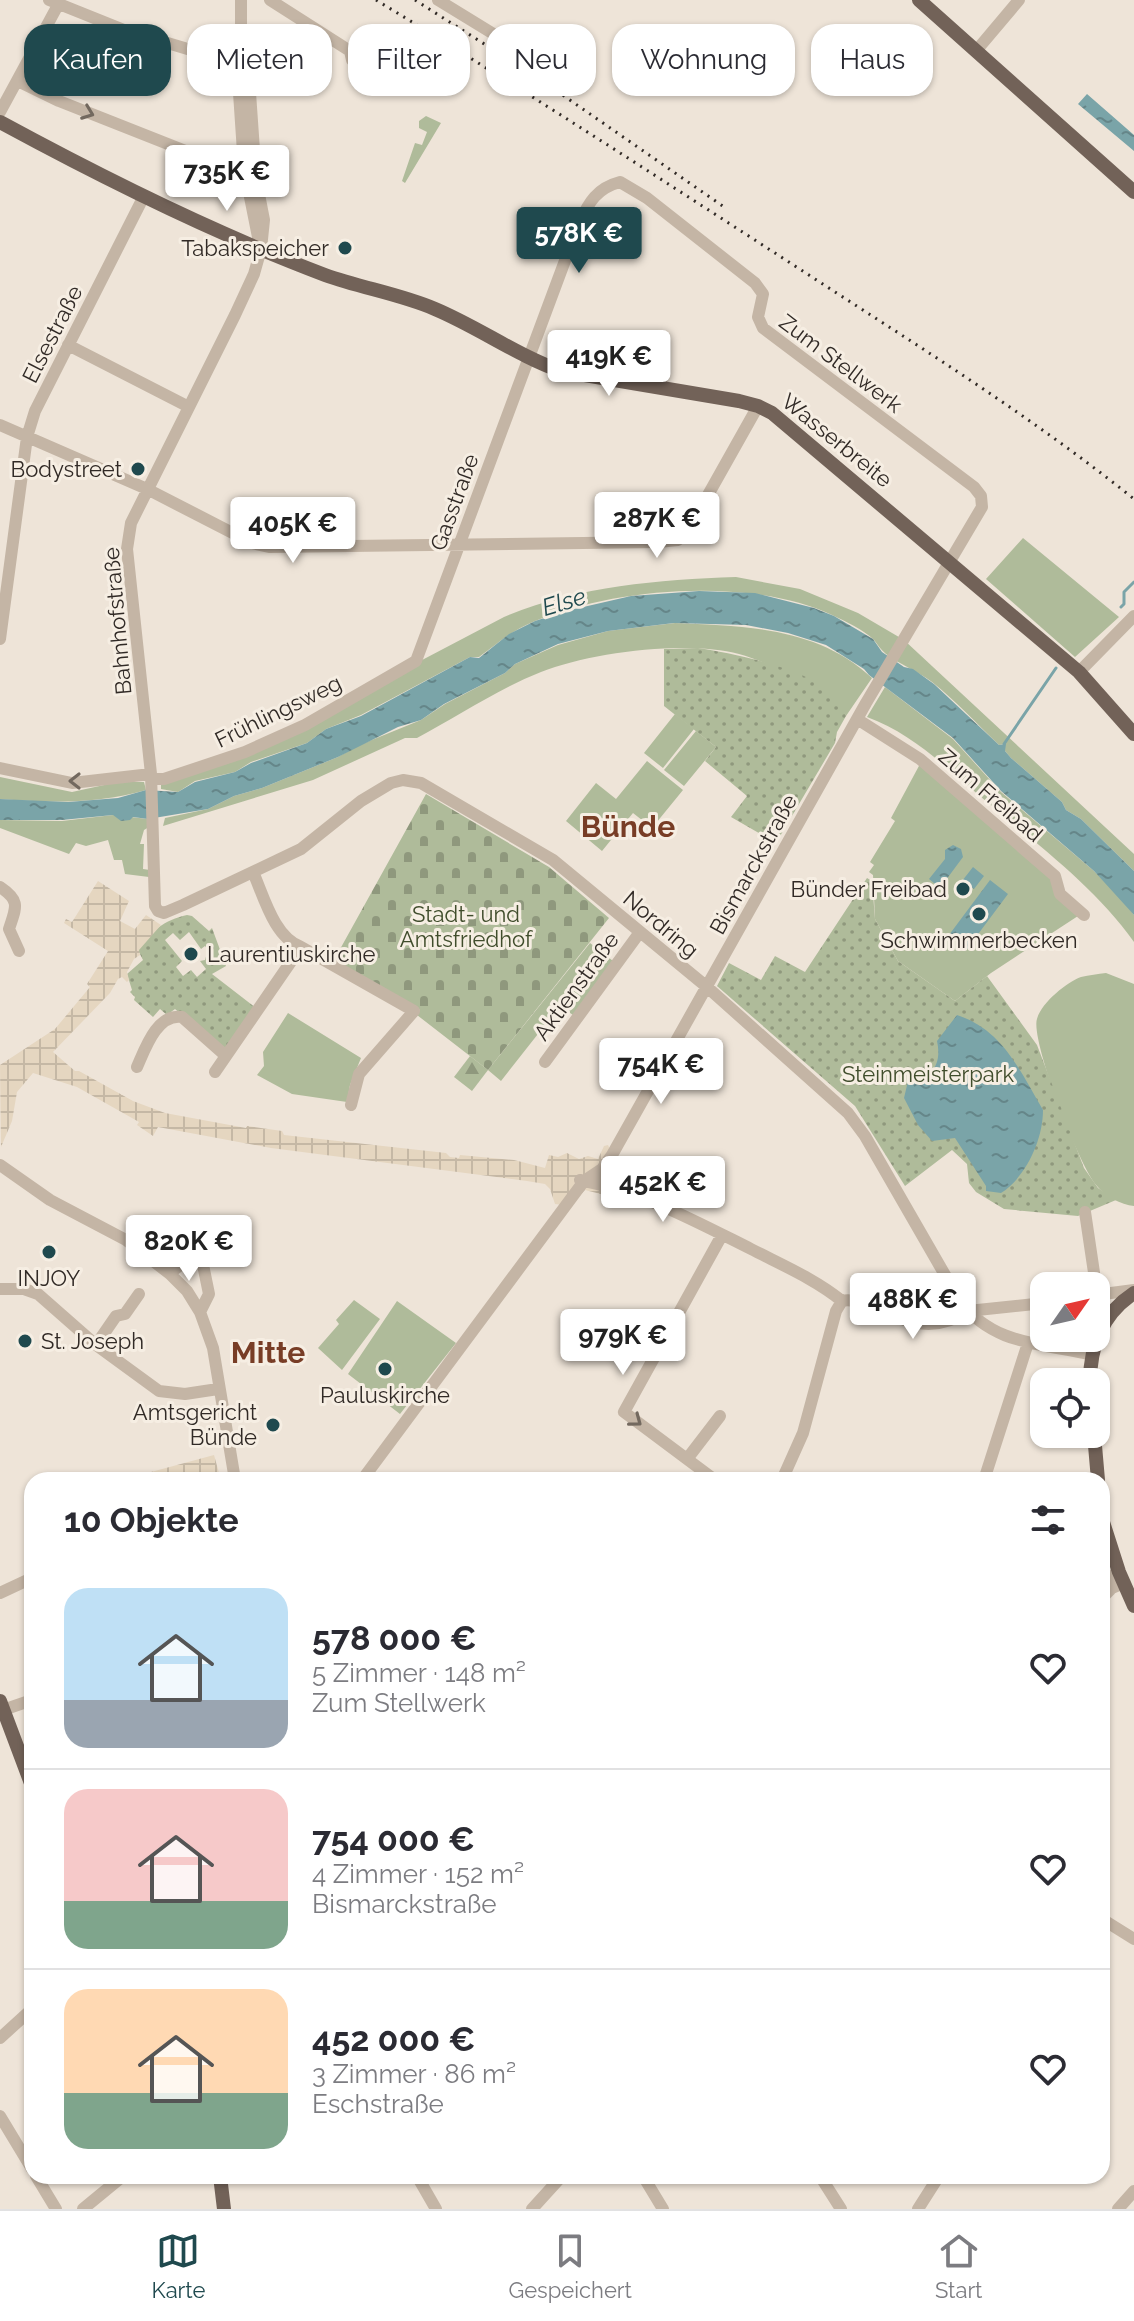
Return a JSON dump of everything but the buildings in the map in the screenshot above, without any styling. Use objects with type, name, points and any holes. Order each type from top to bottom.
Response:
[{"type":"main road","points":[[919,0],[1134,192]]},
{"type":"main road","name":"Wasserbreite","points":[[0,122],[144,196],[261,249],[327,276],[433,308],[561,371],[758,406],[784,422],[1079,672],[1134,734]]},
{"type":"main road","points":[[1091,1368],[1096,1337],[1111,1313],[1134,1291]]},
{"type":"main road","points":[[1095,1448],[1097,1472]]},
{"type":"main road","points":[[1110,1545],[1134,1606]]},
{"type":"main road","points":[[3,1716],[24,1767]]},
{"type":"main road","points":[[221,2184],[224,2209]]},
{"type":"street","name":"Bahnhofstraße","points":[[241,0],[242,24]]},
{"type":"street","points":[[270,0],[348,50]]},
{"type":"street","points":[[438,0],[486,29]]},
{"type":"street","points":[[976,51],[1019,0]]},
{"type":"street","points":[[0,112],[18,81],[54,2],[124,30],[187,49]]},
{"type":"street","points":[[18,81],[59,101],[221,165],[244,167]]},
{"type":"street","name":"Bahnhofstraße","points":[[239,96],[244,167],[261,249]]},
{"type":"street","name":"Bahnhofstraße","points":[[155,915],[152,780],[127,549],[131,523],[254,274],[261,249],[264,220],[256,179],[250,96]]},
{"type":"street","name":"Zum Stellwerk","points":[[530,357],[584,213],[595,194],[604,186],[620,182],[647,198],[761,288],[763,294],[758,317],[763,328],[974,487],[981,496],[982,507],[962,543],[948,560]]},
{"type":"street","name":"Elsestraße","points":[[0,639],[27,437],[35,411],[144,196]]},
{"type":"street","points":[[68,345],[189,407]]},
{"type":"street","name":"Gasstraße","points":[[416,661],[530,357]]},
{"type":"street","points":[[0,425],[147,489],[252,543],[269,547],[678,540],[690,527],[758,406]]},
{"type":"street","name":"Bismarckstraße","points":[[368,1472],[580,1180],[602,1169],[612,1155],[948,560]]},
{"type":"street","points":[[1079,672],[1134,616]]},
{"type":"street","name":"Frühlingsweg","points":[[0,768],[72,783],[164,779],[245,752],[305,725],[416,661]]},
{"type":"street","name":"Zum Freibad","points":[[857,719],[920,759],[1055,876],[1060,894],[1084,915]]},
{"type":"street","name":"Nordring","points":[[155,915],[301,849],[378,789],[391,783],[413,781],[553,860],[707,987],[848,1113],[865,1136],[968,1311],[993,1331],[1030,1343]]},
{"type":"street","points":[[253,872],[282,934],[291,943],[414,1011],[359,1074],[351,1105]]},
{"type":"street","points":[[1,889],[13,895],[16,904],[9,929],[19,951]]},
{"type":"street","name":"Aktienstraße","points":[[545,1062],[640,932]]},
{"type":"street","points":[[215,1072],[301,947]]},
{"type":"street","points":[[137,1067],[150,1038],[167,1019],[176,1016],[182,1017],[226,1056]]},
{"type":"street","points":[[0,1165],[50,1200],[114,1233],[159,1264],[200,1312],[213,1348],[234,1472]]},
{"type":"street","points":[[580,1180],[666,1206],[829,1291],[842,1301],[852,1300],[910,1322],[936,1326],[968,1311],[1030,1304]]},
{"type":"street","points":[[1085,1212],[1093,1272]]},
{"type":"street","points":[[704,1472],[624,1412],[722,1235]]},
{"type":"street","points":[[170,1274],[183,1261],[201,1255],[235,1251],[244,1254]]},
{"type":"street","points":[[200,1312],[209,1294],[201,1255]]},
{"type":"street","points":[[0,1289],[24,1289],[38,1294],[96,1345],[159,1391],[185,1394],[218,1389]]},
{"type":"street","points":[[1110,1291],[1134,1291]]},
{"type":"street","points":[[96,1345],[116,1316],[125,1314],[139,1294]]},
{"type":"street","points":[[786,1472],[803,1433],[836,1311],[842,1301]]},
{"type":"street","points":[[987,1472],[1031,1352]]},
{"type":"street","name":"Nordring","points":[[1076,1352],[1092,1355]]},
{"type":"street","points":[[687,1459],[720,1416]]},
{"type":"street","points":[[1110,1580],[1121,1578]]},
{"type":"street","points":[[1110,1590],[1121,1578]]},
{"type":"street","points":[[1,1590],[24,1581]]},
{"type":"street","points":[[3,1716],[24,1704]]},
{"type":"street","points":[[1110,1924],[1134,1939]]},
{"type":"street","points":[[0,2038],[24,2016]]},
{"type":"street","points":[[0,2116],[24,2156]]},
{"type":"street","points":[[41,2184],[56,2209]]},
{"type":"street","points":[[83,2209],[113,2184]]},
{"type":"street","points":[[422,2184],[436,2209]]},
{"type":"street","points":[[532,2209],[555,2184]]},
{"type":"street","points":[[648,2184],[663,2209]]},
{"type":"street","points":[[825,2184],[841,2209]]},
{"type":"street","points":[[918,2209],[934,2184]]},
{"type":"street","points":[[1118,2209],[1134,2191]]},
{"type":"green space","points":[[426,116],[441,123],[405,183],[402,181],[415,143],[422,145],[427,132],[419,128],[419,121]]},
{"type":"green space","points":[[1023,538],[1119,617],[1075,657],[986,579]]},
{"type":"green space","points":[[736,577],[800,589],[858,613],[904,640],[1134,854],[1134,871],[1081,819],[1066,810],[1062,802],[1011,758],[1005,751],[1005,744],[999,745],[941,689],[886,654],[865,633],[832,615],[799,603],[724,591],[643,594],[568,609],[526,625],[479,657],[470,657],[361,715],[326,729],[307,743],[251,762],[235,772],[195,781],[178,792],[161,789],[161,783],[228,762],[504,617],[560,598],[618,586]]},
{"type":"green space","points":[[675,623],[780,632],[828,648],[872,678],[846,716],[833,698],[815,684],[739,654],[667,648],[586,659],[525,679],[417,738],[405,738],[313,780],[163,826],[165,818],[208,809],[421,720],[505,673],[515,664],[558,645],[608,631]]},
{"type":"green space","points":[[698,648],[749,658],[806,677],[833,694],[845,713],[835,743],[776,843],[731,817],[747,796],[705,761],[716,747],[664,706],[664,649]]},
{"type":"green space","points":[[885,687],[953,739],[1001,792],[1094,871],[1122,899],[1134,915],[1134,942],[1102,903],[1046,851],[916,743],[867,717]]},
{"type":"green space","points":[[675,714],[694,729],[663,768],[644,753]]},
{"type":"green space","points":[[696,731],[716,747],[684,786],[664,770]]},
{"type":"green space","points":[[647,761],[683,790],[652,828],[633,813],[602,851],[566,821],[596,783],[616,799]]},
{"type":"green space","name":"Bünder Freibad","points":[[920,764],[1050,876],[1078,916],[991,973],[955,1001],[898,961],[875,919],[873,875],[869,872],[874,865],[870,862],[895,821],[891,818]]},
{"type":"green space","points":[[0,777],[72,792],[118,782],[144,782],[146,790],[110,798],[74,801],[0,799]]},
{"type":"green space","name":"Stadt- und Amtsfriedhof","points":[[426,794],[549,867],[609,918],[488,1070],[417,1015],[420,1010],[334,960]]},
{"type":"green space","points":[[113,815],[148,819],[149,827],[144,830],[140,844],[144,844],[143,869],[150,870],[149,877],[125,874],[122,860],[114,860],[108,840],[86,846],[76,843],[69,854],[0,828],[0,820],[62,821]]},
{"type":"green space","name":"Steinmeisterpark","points":[[867,878],[872,881],[875,919],[898,961],[955,1001],[987,976],[1037,1045],[1084,1168],[1098,1188],[1116,1200],[1078,1216],[1004,1209],[976,1192],[969,1183],[967,1164],[952,1150],[905,1186],[855,1106],[717,986],[729,963],[761,980],[775,956],[805,972]]},
{"type":"green space","points":[[187,915],[209,931],[212,928],[226,966],[212,974],[256,1008],[228,1050],[222,1050],[175,1009],[167,1015],[160,1009],[153,1017],[134,1000],[130,992],[127,974],[143,960],[138,950],[159,927]],"holes":[[[189,932],[201,949],[205,946],[208,950],[205,960],[200,961],[206,969],[197,977],[191,970],[183,976],[176,967],[182,961],[165,940],[173,933],[180,940]]]},
{"type":"green space","points":[[590,943],[613,961],[573,1015],[560,1006],[501,1081],[488,1070]]},
{"type":"green space","points":[[1106,973],[1134,984],[1134,1206],[1109,1196],[1089,1175],[1058,1104],[1037,1031],[1039,1013],[1055,994],[1081,977]]},
{"type":"green space","points":[[288,1013],[361,1058],[347,1102],[292,1094],[257,1075],[264,1066],[263,1052]]},
{"type":"green space","points":[[470,1056],[488,1070],[472,1091],[454,1077]]},
{"type":"green space","points":[[354,1300],[380,1319],[342,1370],[318,1348]]},
{"type":"green space","points":[[397,1301],[456,1343],[400,1414],[348,1374]]},
{"type":"shaded area","points":[[98,881],[129,901],[120,921],[135,929],[146,915],[161,925],[139,950],[140,955],[127,972],[129,980],[118,979],[110,993],[53,1052],[75,1071],[133,1101],[165,1113],[246,1128],[282,1131],[284,1135],[446,1153],[459,1158],[460,1155],[514,1160],[545,1168],[549,1155],[558,1157],[567,1153],[579,1159],[588,1156],[598,1159],[604,1146],[608,1145],[615,1160],[607,1175],[613,1189],[612,1197],[585,1190],[570,1206],[555,1204],[545,1184],[271,1148],[158,1127],[153,1136],[137,1125],[139,1122],[77,1087],[33,1073],[17,1092],[12,1121],[1,1147],[0,1065],[55,1029],[90,987],[87,984],[108,951],[64,923],[66,919],[72,922]]},
{"type":"shaded area","points":[[214,1455],[219,1472],[151,1472]]},
{"type":"water","points":[[1087,94],[1134,135],[1134,151],[1078,104]]},
{"type":"water","points":[[699,591],[755,593],[814,608],[873,639],[882,652],[934,684],[999,745],[1006,744],[1005,751],[1011,758],[1062,802],[1066,810],[1081,819],[1134,871],[1134,915],[1094,871],[1001,791],[953,738],[864,669],[826,645],[788,633],[746,625],[674,623],[608,631],[558,644],[515,664],[505,673],[444,704],[421,720],[398,727],[338,757],[234,796],[208,809],[121,821],[113,815],[62,820],[0,820],[0,799],[68,802],[118,798],[146,790],[178,792],[195,782],[235,772],[307,743],[326,729],[361,716],[470,657],[479,658],[509,634],[535,621],[631,596]]},
{"type":"water","points":[[953,845],[961,849],[963,857],[940,888],[929,879],[945,859],[945,850]]},
{"type":"water","points":[[973,867],[984,876],[974,889],[962,881]]},
{"type":"water","name":"Schwimmerbecken","points":[[990,880],[1008,894],[967,949],[949,935]]},
{"type":"water","points":[[957,1015],[973,1022],[998,1041],[1018,1067],[1043,1110],[1040,1133],[1031,1157],[1018,1178],[1001,1193],[986,1191],[986,1186],[955,1138],[932,1141],[918,1125],[904,1098],[908,1081],[924,1077],[934,1069],[938,1056],[937,1041]]},
{"type":"waterway","points":[[1121,607],[1124,592],[1134,582]]},
{"type":"waterway","points":[[1004,744],[1056,668]]},
{"type":"railway","points":[[376,0],[925,350],[1010,407],[1134,499]]},
{"type":"railway","points":[[415,0],[541,80],[727,209]]},
{"type":"place","name":"Tabakspeicher","points":[[345,248]]},
{"type":"place","name":"Bodystreet","points":[[138,469]]},
{"type":"place","name":"Bünder Freibad","points":[[963,889]]},
{"type":"place","name":"Schwimmerbecken","points":[[979,914]]},
{"type":"place","name":"Laurentiuskirche","points":[[191,954]]},
{"type":"place","name":"INJOY","points":[[49,1252]]},
{"type":"place","name":"St. Joseph","points":[[25,1341]]},
{"type":"place","name":"Pauluskirche","points":[[385,1369]]},
{"type":"place","name":"Amtsgericht Bünde","points":[[273,1425]]},
{"type":"district","name":"Bünde","points":[[628,827]]},
{"type":"district","name":"Mitte","points":[[268,1353]]},
{"type":"water label","name":"Else","points":[[564,602]]}]
